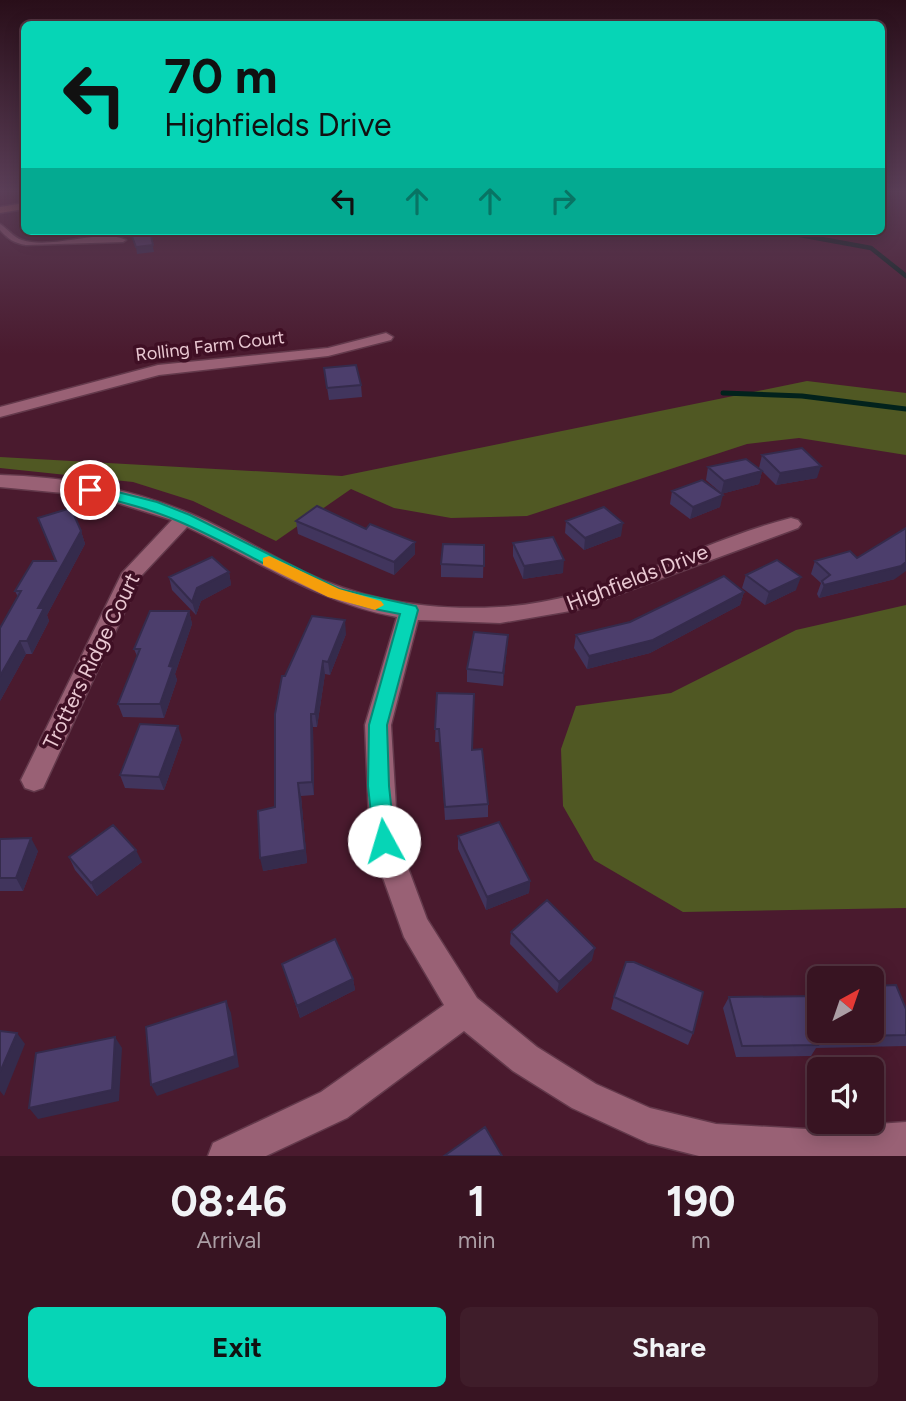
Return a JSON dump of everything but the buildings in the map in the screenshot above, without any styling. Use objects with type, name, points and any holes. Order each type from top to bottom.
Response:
[{"type":"street","name":"Rolling Farm Court","points":[[0,412],[158,370],[328,352],[386,337]]},
{"type":"street","name":"Highfields Drive","points":[[0,481],[68,486],[111,494],[185,518],[334,593],[371,604],[410,610],[501,615],[551,609],[637,582],[747,535],[791,524]]},
{"type":"street","name":"Trotters Ridge Court","points":[[34,780],[132,573],[185,518]]},
{"type":"street","points":[[410,610],[378,725],[379,786],[384,841],[415,927],[465,1010],[525,1059],[584,1096],[648,1125],[716,1142],[807,1151],[906,1140]]},
{"type":"street","points":[[226,1156],[334,1105],[465,1010]]},
{"type":"green space","points":[[807,381],[906,393],[906,455],[799,438],[747,444],[527,516],[451,518],[394,508],[351,489],[276,541],[193,501],[133,482],[0,468],[0,457],[342,476]]},
{"type":"green space","points":[[906,605],[906,908],[683,912],[594,860],[563,806],[561,749],[576,706],[671,693],[796,630]]},
{"type":"waterway","points":[[860,246],[871,248],[906,276]]},
{"type":"waterway","points":[[723,393],[802,396],[906,409]]},
{"type":"slow traffic","points":[[269,561],[334,593],[375,605]]},
{"type":"route","points":[[90,490],[152,505],[185,518],[301,579],[334,593],[371,604],[410,610],[378,725],[379,786],[384,841]]}]
